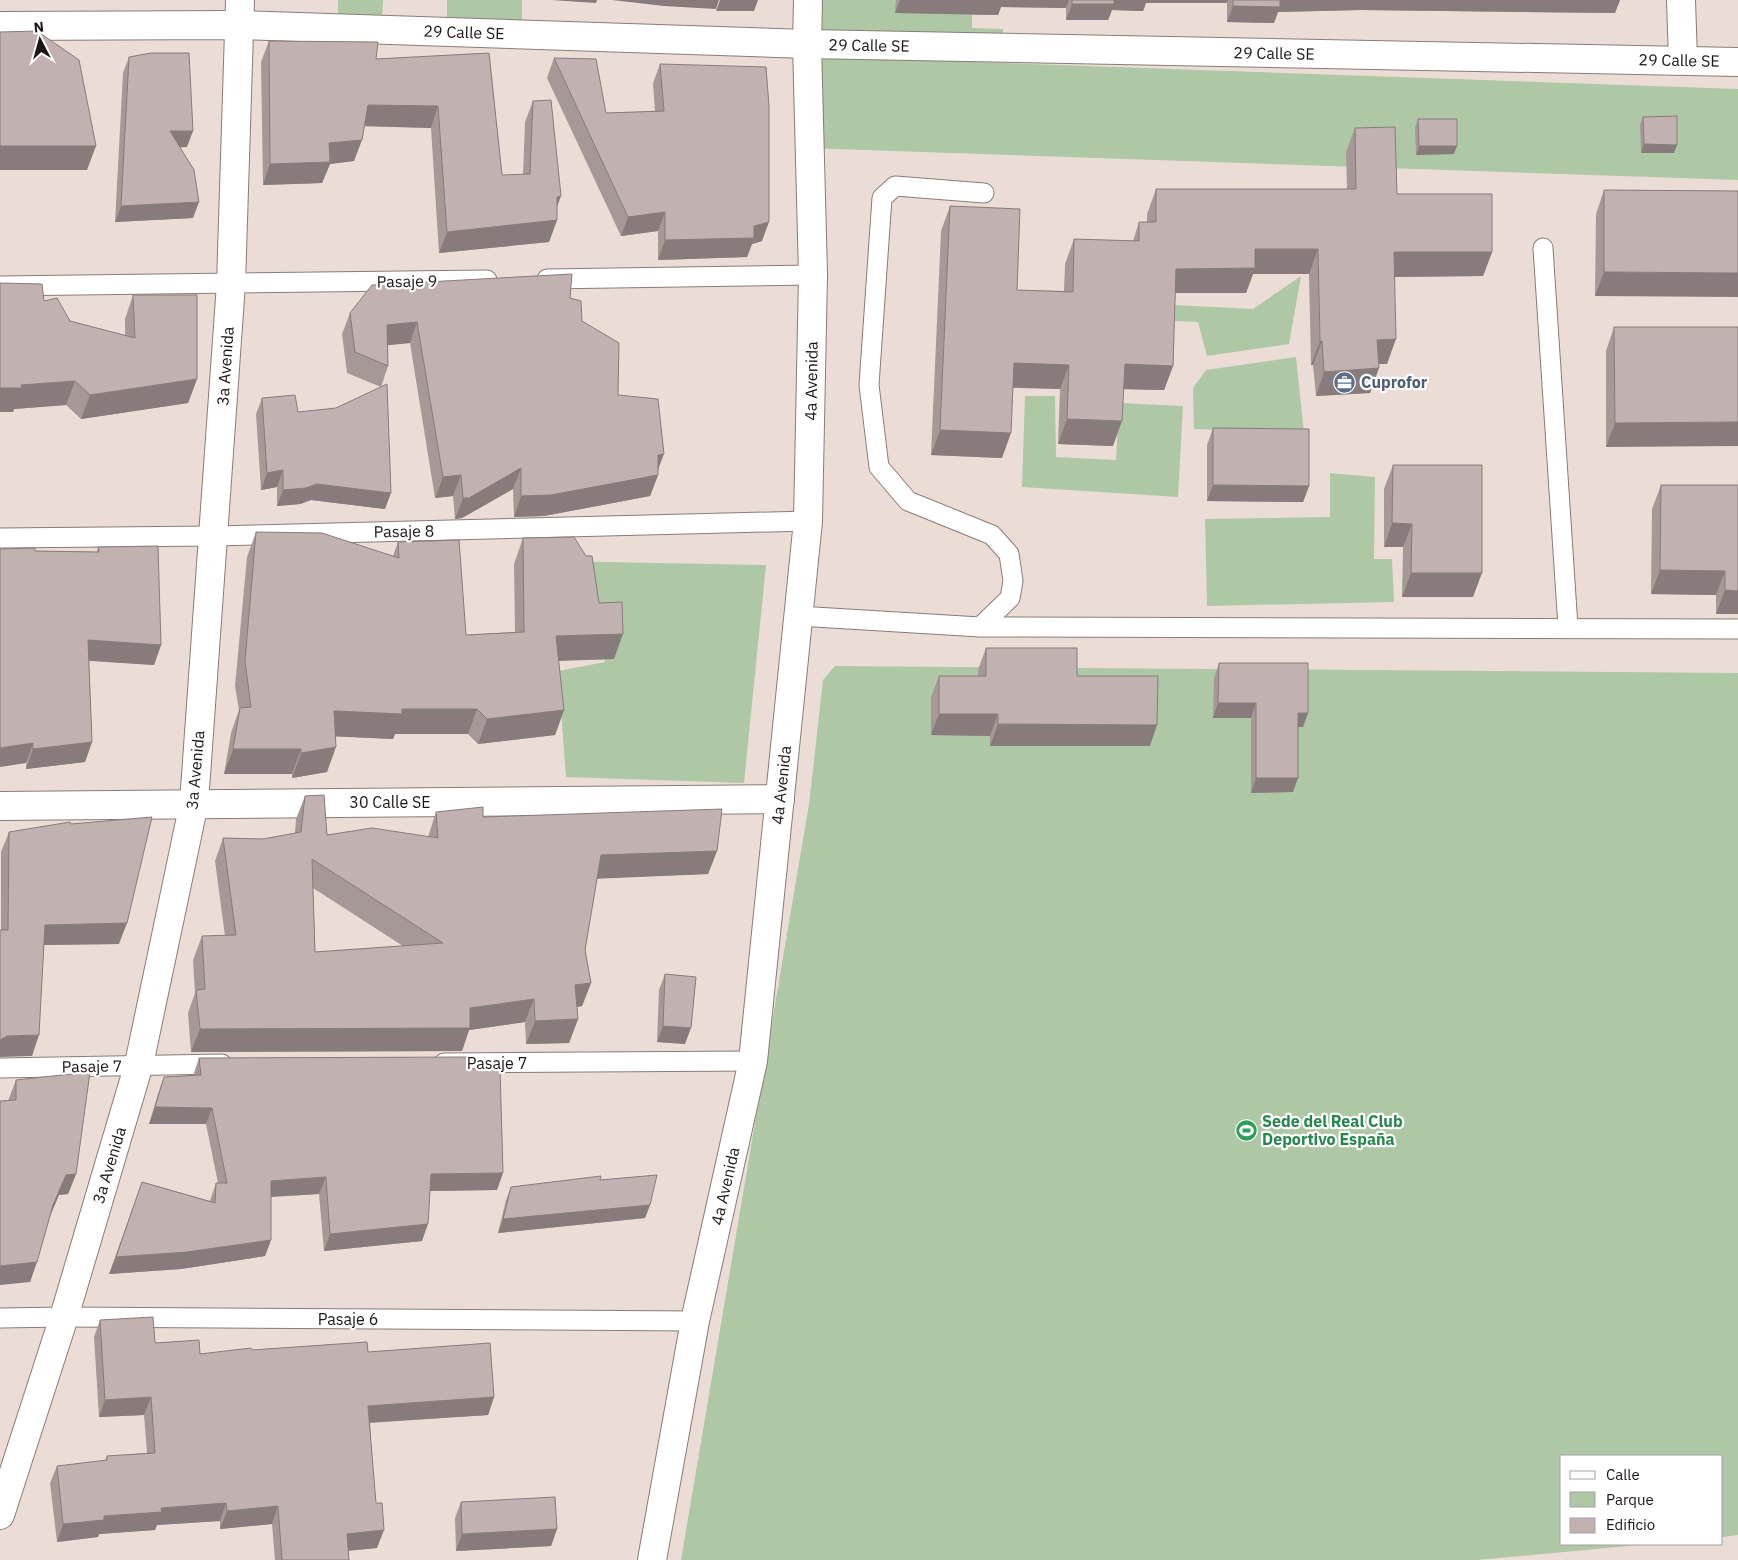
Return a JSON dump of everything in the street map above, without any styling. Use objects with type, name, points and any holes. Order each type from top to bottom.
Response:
[{"type":"street","name":"4a Avenida","points":[[652,1560],[695,1321],[753,1061],[808,521],[813,274],[806,44],[808,0]]},
{"type":"street","points":[[1681,0],[1683,60]]},
{"type":"street","name":"29 Calle SE","points":[[0,26],[239,12],[806,44],[1738,62]]},
{"type":"street","name":"3a Avenida","points":[[0,1516],[64,1316],[139,1064],[194,803],[231,284],[239,12]]},
{"type":"street","name":"30 Calle SE","points":[[0,806],[780,799]]},
{"type":"lane","points":[[980,627],[1010,598],[1013,581],[1009,554],[992,535],[908,501],[902,494],[880,467],[869,385],[882,198],[896,186],[984,193]]},
{"type":"lane","points":[[1543,248],[1568,628]]},
{"type":"lane","points":[[527,279],[813,274]]},
{"type":"lane","name":"Pasaje 9","points":[[0,286],[507,280]]},
{"type":"lane","name":"Pasaje 8","points":[[0,538],[213,536],[808,521]]},
{"type":"lane","points":[[798,616],[980,627],[1738,629]]},
{"type":"lane","name":"Pasaje 7","points":[[426,1063],[753,1061]]},
{"type":"lane","name":"Pasaje 7","points":[[0,1068],[139,1064],[238,1064]]},
{"type":"lane","name":"Pasaje 6","points":[[0,1318],[64,1316],[695,1321]]},
{"type":"green space","points":[[338,0],[383,0],[382,19],[338,18]]},
{"type":"green space","points":[[447,0],[522,0],[522,20],[447,18]]},
{"type":"green space","points":[[810,0],[896,0],[896,13],[972,14],[972,28],[1003,29],[1003,57],[808,54]]},
{"type":"green space","points":[[808,56],[1738,89],[1738,180],[805,148]]},
{"type":"green space","points":[[1301,276],[1289,344],[1207,356],[1198,322],[1131,319],[1132,303],[1253,309]]},
{"type":"green space","points":[[1296,357],[1304,433],[1194,429],[1193,388],[1206,370]]},
{"type":"green space","points":[[1025,396],[1055,396],[1056,457],[1116,460],[1119,403],[1183,406],[1178,497],[1022,487]]},
{"type":"green space","points":[[1330,473],[1375,477],[1374,559],[1392,559],[1394,602],[1207,606],[1205,519],[1330,517]]},
{"type":"green space","points":[[552,561],[766,565],[744,783],[566,777],[558,671],[605,662],[597,615]]},
{"type":"green space","name":"Sede del Real Club Deportivo España","points":[[835,666],[1738,673],[1738,1535],[1723,1537],[1723,1455],[1560,1455],[1560,1545],[1638,1545],[1477,1560],[681,1560],[809,804],[823,680]]},
{"type":"building","points":[[1072,0],[1114,0],[1114,4],[1072,4]]},
{"type":"building","points":[[1233,0],[1280,0],[1280,7],[1233,6]]},
{"type":"building","points":[[37,31],[79,60],[96,146],[0,146],[0,32]]},
{"type":"building","points":[[269,41],[378,42],[376,59],[489,53],[502,175],[530,174],[533,101],[551,100],[561,196],[557,197],[557,220],[447,232],[438,106],[368,105],[362,140],[329,143],[330,162],[270,164]]},
{"type":"building","points":[[151,53],[189,53],[193,131],[170,131],[194,170],[199,202],[121,206],[129,57]]},
{"type":"building","points":[[554,58],[596,59],[606,113],[664,111],[660,64],[766,67],[769,106],[769,222],[754,226],[754,238],[665,240],[665,212],[628,217]]},
{"type":"building","points":[[1677,116],[1677,145],[1644,144],[1643,117]]},
{"type":"building","points":[[1418,119],[1457,119],[1457,146],[1419,146]]},
{"type":"building","points":[[1395,127],[1397,194],[1492,194],[1492,252],[1394,252],[1396,339],[1377,340],[1379,368],[1324,372],[1322,341],[1320,341],[1318,249],[1255,249],[1255,268],[1176,269],[1173,366],[1125,364],[1122,421],[1067,419],[1069,365],[1014,363],[1011,433],[940,430],[950,206],[1020,209],[1017,290],[1073,292],[1074,239],[1139,241],[1139,222],[1156,222],[1156,189],[1356,189],[1355,128]]},
{"type":"building","points":[[1604,190],[1738,191],[1738,273],[1604,272]]},
{"type":"building","points":[[572,274],[570,298],[581,301],[582,321],[619,343],[618,395],[658,399],[664,454],[658,455],[658,475],[551,495],[521,496],[521,468],[469,498],[463,498],[461,475],[443,477],[417,322],[387,325],[388,366],[355,352],[350,313],[372,285]]},
{"type":"building","points":[[0,283],[42,284],[44,301],[57,298],[70,321],[135,338],[133,295],[197,295],[197,379],[90,395],[75,381],[21,385],[22,388],[0,388]]},
{"type":"building","points":[[1614,327],[1738,327],[1738,422],[1615,423]]},
{"type":"building","points":[[387,384],[391,493],[317,484],[306,488],[283,490],[283,470],[267,473],[262,398],[295,395],[298,412],[336,408]]},
{"type":"building","points":[[1213,428],[1309,429],[1309,486],[1213,485]]},
{"type":"building","points":[[1393,465],[1482,465],[1482,573],[1411,573],[1412,524],[1392,523]]},
{"type":"building","points":[[1661,485],[1738,485],[1738,591],[1725,590],[1725,571],[1660,570]]},
{"type":"building","points":[[256,532],[322,533],[399,558],[398,542],[459,540],[466,635],[524,632],[523,538],[574,537],[586,556],[592,556],[599,603],[622,602],[623,634],[556,636],[564,710],[487,719],[477,709],[402,709],[402,714],[334,711],[336,747],[301,753],[301,749],[233,749],[240,708],[251,707],[245,661]]},
{"type":"building","points":[[158,546],[161,645],[88,640],[92,742],[33,749],[33,743],[0,748],[0,549],[35,548],[35,551],[99,552],[98,547]]},
{"type":"building","points":[[986,648],[1077,648],[1077,676],[1158,676],[1157,725],[998,724],[998,714],[939,714],[939,676],[986,676]]},
{"type":"building","points":[[1219,663],[1308,663],[1308,713],[1298,713],[1298,778],[1256,778],[1256,703],[1218,703]]},
{"type":"building","points":[[324,795],[327,835],[372,828],[438,838],[436,812],[483,807],[483,817],[722,809],[717,851],[601,855],[585,950],[591,983],[575,985],[578,1019],[535,1021],[534,999],[470,1008],[470,1028],[200,1029],[196,990],[205,989],[202,936],[236,935],[223,838],[263,839],[301,832],[305,796]],"holes":[[[312,859],[443,943],[315,952]]]},
{"type":"building","points":[[152,817],[127,923],[45,925],[39,1035],[7,1036],[0,1040],[0,930],[8,930],[9,832],[70,822],[71,824]]},
{"type":"building","points":[[665,974],[696,977],[691,1028],[663,1026]]},
{"type":"building","points":[[468,1057],[469,1069],[500,1067],[503,1173],[431,1174],[428,1224],[330,1234],[326,1177],[271,1181],[271,1240],[187,1252],[116,1257],[142,1182],[215,1203],[216,1183],[227,1183],[212,1108],[155,1107],[164,1077],[201,1075],[199,1058]]},
{"type":"building","points":[[90,1072],[76,1174],[66,1175],[53,1205],[37,1262],[0,1266],[0,1101],[16,1100],[16,1080]]},
{"type":"building","points":[[657,1175],[650,1205],[503,1219],[511,1187],[601,1176],[600,1180]]},
{"type":"building","points":[[153,1317],[155,1343],[199,1340],[200,1354],[251,1348],[252,1350],[367,1342],[368,1352],[490,1343],[494,1397],[368,1406],[376,1503],[382,1503],[384,1530],[347,1534],[349,1560],[282,1560],[278,1506],[227,1511],[226,1503],[161,1508],[162,1512],[104,1516],[104,1520],[63,1524],[57,1466],[107,1460],[107,1456],[155,1453],[151,1397],[105,1400],[100,1320]]},
{"type":"building","points":[[555,1497],[557,1529],[462,1534],[461,1502]]},
{"type":"place","name":"Cuprofor","points":[[1345,382]]},
{"type":"place","name":"Sede del Real Club Deportivo España","points":[[1246,1130]]}]
